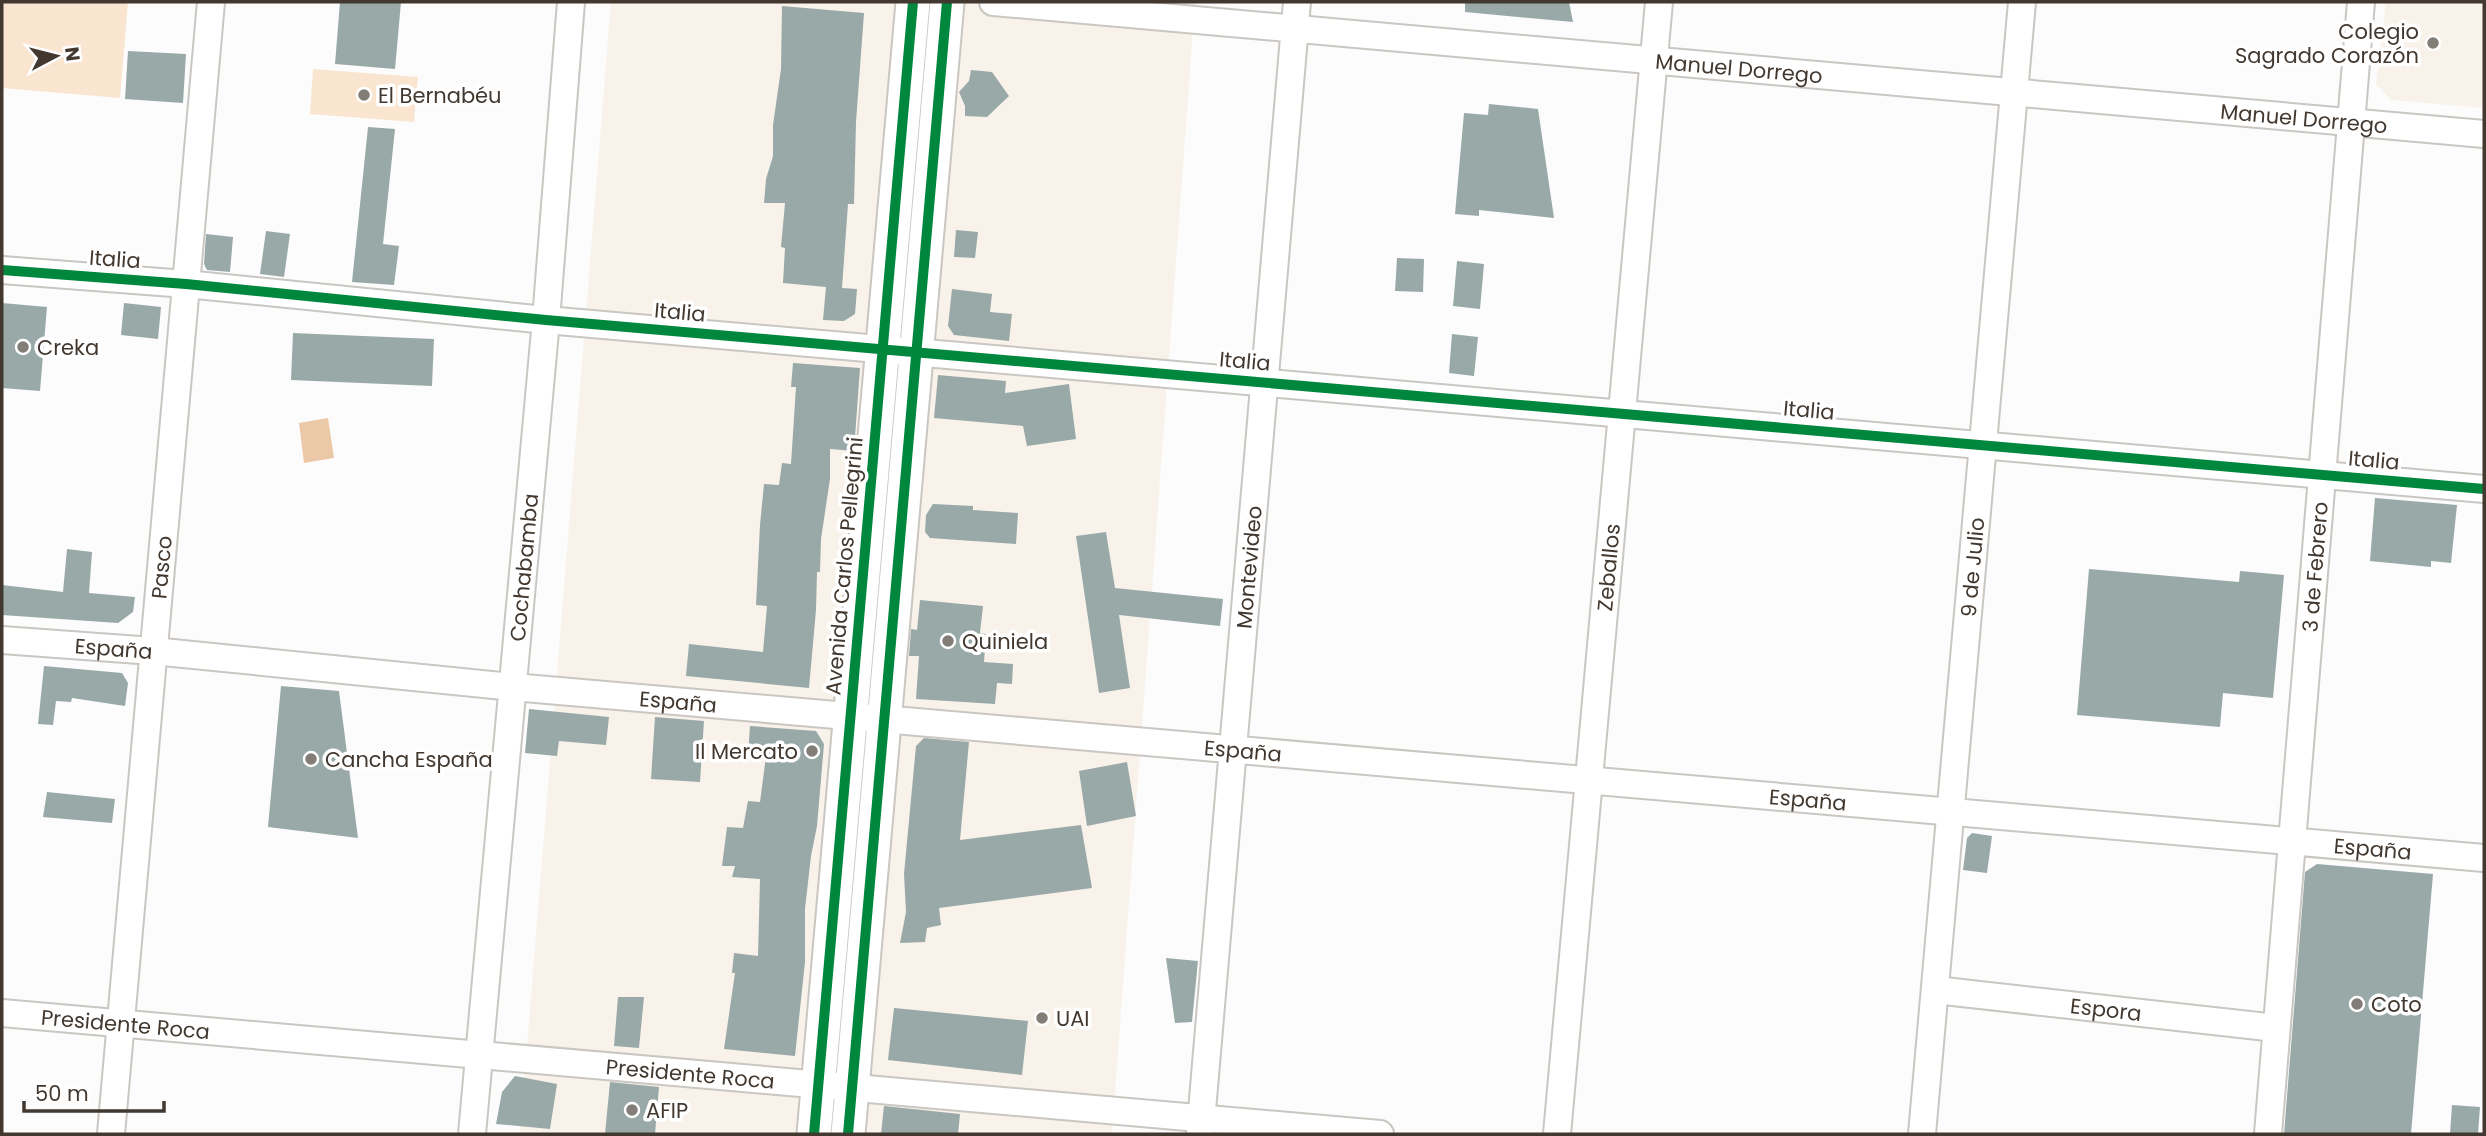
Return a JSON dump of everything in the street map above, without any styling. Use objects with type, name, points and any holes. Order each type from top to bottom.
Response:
[{"type":"main road","name":"Avenida Carlos Pellegrini","points":[[814,1134],[913,2]]},
{"type":"main road","points":[[848,1134],[947,2]]},
{"type":"street","name":"Pasco","points":[[111,1134],[211,2]]},
{"type":"street","name":"Cochabamba","points":[[472,1134],[546,320],[571,2]]},
{"type":"street","name":"Manuel Dorrego","points":[[993,2],[2484,134]]},
{"type":"street","name":"Montevideo","points":[[1201,1126],[1297,2]]},
{"type":"street","name":"Zeballos","points":[[1556,1134],[1658,2]]},
{"type":"street","name":"9 de Julio","points":[[1922,1134],[2022,2]]},
{"type":"street","name":"3 de Febrero","points":[[2268,1134],[2361,2]]},
{"type":"street","name":"Italia","points":[[2,270],[186,284],[546,320],[2484,489]]},
{"type":"street","name":"España","points":[[2,640],[2484,859]]},
{"type":"street","name":"Espora","points":[[1935,990],[2276,1028]]},
{"type":"street","name":"Presidente Roca","points":[[2,1013],[852,1088],[1201,1126],[1380,1134]]},
{"type":"shaded area","points":[[2,2],[128,2],[120,98],[2,88]]},
{"type":"shaded area","points":[[611,2],[1195,2],[1112,1134],[520,1134]]},
{"type":"shaded area","name":"Colegio Sagrado Corazón","points":[[2386,2],[2484,2],[2484,108],[2391,100],[2376,84]]},
{"type":"shaded area","name":"El Bernabéu","points":[[313,69],[418,77],[414,122],[310,114]]},
{"type":"shaded area","points":[[328,418],[334,458],[304,463],[299,423]]},
{"type":"building","points":[[340,2],[401,2],[395,69],[335,64]]},
{"type":"building","points":[[1465,2],[1569,2],[1573,22],[1465,12]]},
{"type":"building","points":[[782,6],[864,13],[856,122],[854,204],[848,204],[842,288],[857,289],[855,314],[844,321],[823,320],[826,287],[783,283],[785,248],[781,247],[785,203],[764,203],[766,179],[773,156],[773,125],[781,69]]},
{"type":"building","points":[[128,51],[186,54],[183,103],[125,99]]},
{"type":"building","points":[[971,70],[992,72],[1009,96],[987,117],[965,116],[965,106],[959,92],[969,81]]},
{"type":"building","points":[[1489,104],[1538,109],[1554,218],[1479,210],[1479,216],[1455,214],[1464,113],[1488,115]]},
{"type":"building","points":[[368,127],[395,129],[383,244],[399,246],[394,285],[352,282]]},
{"type":"building","points":[[956,230],[978,232],[975,258],[954,257]]},
{"type":"building","points":[[266,231],[290,234],[284,277],[260,274]]},
{"type":"building","points":[[206,234],[233,237],[230,272],[207,270],[204,264]]},
{"type":"building","points":[[1397,258],[1424,259],[1423,292],[1395,291]]},
{"type":"building","points":[[1457,261],[1484,264],[1480,309],[1453,306]]},
{"type":"building","points":[[952,289],[992,294],[990,312],[1012,314],[1009,341],[954,335],[948,326]]},
{"type":"building","name":"Creka","points":[[2,303],[47,307],[40,391],[2,388]]},
{"type":"building","points":[[124,303],[161,307],[158,339],[121,335]]},
{"type":"building","points":[[293,333],[434,339],[432,386],[291,380]]},
{"type":"building","points":[[1452,334],[1478,337],[1474,376],[1449,373]]},
{"type":"building","points":[[793,363],[860,368],[854,451],[830,449],[830,479],[821,539],[820,572],[817,572],[809,688],[686,676],[689,644],[763,652],[767,606],[756,605],[764,484],[779,485],[782,463],[791,464],[796,387],[791,387]]},
{"type":"building","points":[[938,375],[1006,381],[1005,393],[1069,384],[1076,439],[1027,446],[1023,426],[934,418]]},
{"type":"building","points":[[2375,498],[2457,505],[2451,563],[2431,561],[2431,567],[2370,561]]},
{"type":"building","points":[[933,504],[973,506],[973,510],[1018,513],[1016,544],[930,538],[925,532],[926,515]]},
{"type":"building","points":[[1106,532],[1115,588],[1223,599],[1220,626],[1119,615],[1130,688],[1099,693],[1076,536]]},
{"type":"building","points":[[67,549],[92,552],[89,593],[135,597],[133,612],[118,623],[2,615],[2,585],[63,592]]},
{"type":"building","points":[[2089,569],[2239,582],[2240,571],[2284,575],[2273,698],[2223,693],[2220,727],[2077,715]]},
{"type":"building","points":[[920,600],[983,606],[980,633],[986,634],[984,662],[1013,664],[1012,684],[997,683],[995,704],[916,699],[919,656],[909,656],[911,629],[917,630]]},
{"type":"building","points":[[44,666],[122,673],[128,683],[125,706],[72,698],[71,702],[56,701],[53,725],[38,724]]},
{"type":"building","name":"Cancha España","points":[[281,686],[339,691],[358,838],[268,827]]},
{"type":"building","points":[[529,709],[609,717],[606,745],[559,741],[557,756],[525,753]]},
{"type":"building","points":[[655,717],[704,721],[700,782],[651,779]]},
{"type":"building","points":[[750,726],[816,731],[824,744],[817,826],[805,909],[805,962],[795,1056],[724,1049],[735,973],[732,973],[734,953],[758,956],[760,879],[732,877],[735,866],[722,866],[727,827],[743,828],[748,801],[760,802],[766,756],[748,755]]},
{"type":"building","points":[[924,738],[969,742],[960,840],[1081,825],[1092,888],[939,908],[941,925],[927,928],[925,942],[900,943],[906,912],[904,874],[916,746]]},
{"type":"building","points":[[1127,762],[1136,816],[1087,826],[1079,771]]},
{"type":"building","points":[[47,792],[115,799],[112,823],[43,817]]},
{"type":"building","points":[[1972,833],[1992,836],[1987,873],[1963,870],[1967,838]]},
{"type":"building","name":"Coto","points":[[2317,864],[2433,874],[2411,1134],[2284,1134],[2305,872]]},
{"type":"building","points":[[1166,958],[1198,961],[1192,1022],[1175,1023]]},
{"type":"building","points":[[618,997],[644,997],[639,1048],[614,1046]]},
{"type":"building","points":[[894,1008],[1028,1021],[1022,1075],[888,1060]]},
{"type":"building","points":[[515,1076],[557,1084],[550,1129],[496,1124],[502,1092]]},
{"type":"building","name":"AFIP","points":[[610,1082],[659,1087],[655,1134],[605,1134]]},
{"type":"building","points":[[2452,1105],[2480,1107],[2478,1134],[2450,1134]]},
{"type":"building","points":[[884,1106],[960,1114],[958,1134],[881,1134]]},
{"type":"cycle path","points":[[814,1134],[913,2]]},
{"type":"cycle path","points":[[848,1134],[947,2]]},
{"type":"cycle path","points":[[2,270],[186,284],[546,320],[2484,489]]},
{"type":"place","name":"Colegio Sagrado Corazón","points":[[2433,43]]},
{"type":"place","name":"El Bernabéu","points":[[364,95]]},
{"type":"place","name":"Creka","points":[[23,347]]},
{"type":"place","name":"Quiniela","points":[[948,641]]},
{"type":"place","name":"Il Mercato","points":[[812,751]]},
{"type":"place","name":"Cancha España","points":[[311,759]]},
{"type":"place","name":"Coto","points":[[2357,1004]]},
{"type":"place","name":"UAI","points":[[1042,1018]]},
{"type":"place","name":"AFIP","points":[[632,1110]]}]
